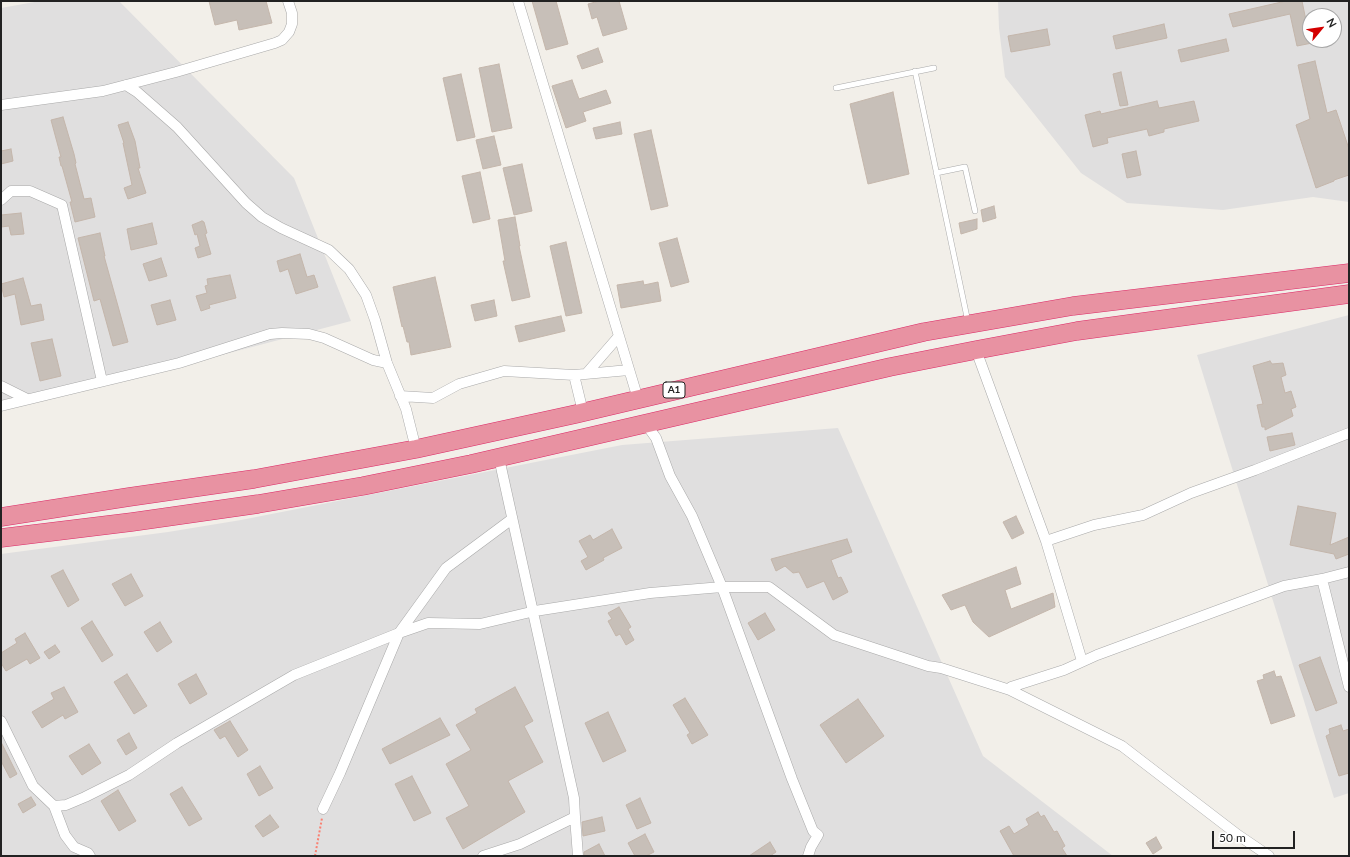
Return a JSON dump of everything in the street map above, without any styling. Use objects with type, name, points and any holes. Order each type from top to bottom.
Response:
[{"type":"highway","name":"A1","points":[[1,517],[254,479],[416,449],[579,413],[924,332],[1073,306],[1349,273]]},
{"type":"highway","name":"A1","points":[[1,538],[132,522],[258,504],[363,486],[499,458],[930,359],[976,350],[1077,331],[1349,294]]},
{"type":"highway","points":[[924,332],[930,359]]},
{"type":"highway","points":[[579,413],[582,439]]},
{"type":"street","points":[[1,105],[93,93],[176,72],[275,44],[282,40],[289,32],[292,24],[292,13],[288,1]]},
{"type":"street","points":[[518,1],[638,399]]},
{"type":"street","points":[[126,85],[176,127],[246,203],[262,217],[281,228],[329,250],[349,269],[366,295],[375,320],[387,364],[406,409],[416,449]]},
{"type":"street","points":[[1,200],[11,192],[30,191],[62,205],[102,381]]},
{"type":"street","points":[[1,406],[179,363],[261,336],[282,333],[309,334],[324,338],[373,360],[387,364]]},
{"type":"street","points":[[586,374],[619,336]]},
{"type":"street","points":[[976,350],[1046,541],[1082,661]]},
{"type":"street","points":[[400,396],[433,398],[459,384],[504,371],[574,376],[629,370]]},
{"type":"street","points":[[574,376],[579,413]]},
{"type":"street","points":[[1,386],[27,399]]},
{"type":"street","points":[[646,424],[656,438],[670,476],[692,516],[722,587],[792,779],[813,830],[818,835],[808,856]]},
{"type":"street","points":[[1046,541],[1094,526],[1143,515],[1191,493],[1255,470],[1349,433]]},
{"type":"street","points":[[499,458],[574,798],[578,856]]},
{"type":"street","points":[[323,809],[340,773],[399,633],[446,568],[512,519]]},
{"type":"street","points":[[1010,690],[1011,687],[1064,670],[1082,661],[1284,586],[1349,572]]},
{"type":"street","points":[[1322,579],[1349,687]]},
{"type":"street","points":[[54,806],[66,805],[129,775],[177,742],[294,675],[428,623],[480,624],[533,612],[650,593],[722,587],[769,587],[834,635],[928,666],[941,668],[1010,690],[1122,746],[1238,835],[1269,856]]},
{"type":"street","points":[[1,721],[33,786],[54,806],[66,835],[74,847],[87,855]]},
{"type":"street","points":[[483,856],[520,844],[575,817]]},
{"type":"lane","points":[[836,88],[934,68]]},
{"type":"lane","points":[[915,71],[968,325]]},
{"type":"lane","points":[[936,173],[965,167],[975,211]]},
{"type":"path","points":[[315,856],[323,809]]},
{"type":"shaded area","points":[[40,1],[119,1],[294,178],[351,321],[115,383],[1,402],[1,8]]},
{"type":"shaded area","points":[[998,1],[1349,1],[1349,202],[1313,197],[1223,210],[1127,203],[1081,173],[1005,77],[999,28]]},
{"type":"shaded area","points":[[1349,315],[1349,793],[1334,798],[1197,355]]},
{"type":"shaded area","points":[[838,428],[983,756],[1113,856],[1,856],[1,554],[168,532],[241,520],[622,445]]},
{"type":"building","points":[[209,1],[266,1],[272,23],[239,30],[237,20],[215,25]]},
{"type":"building","points":[[532,1],[556,1],[568,44],[546,50]]},
{"type":"building","points":[[599,1],[619,1],[627,29],[603,36],[597,17],[592,19],[588,4]]},
{"type":"building","points":[[1286,1],[1302,1],[1303,8],[1302,8],[1302,45],[1297,46],[1290,14],[1233,27],[1229,14]]},
{"type":"building","points":[[1164,24],[1167,38],[1116,49],[1113,36]]},
{"type":"building","points":[[1047,29],[1050,45],[1011,52],[1008,36]]},
{"type":"building","points":[[1226,39],[1229,51],[1181,62],[1178,50]]},
{"type":"building","points":[[598,48],[603,62],[582,69],[577,56]]},
{"type":"building","points":[[1315,61],[1327,113],[1336,110],[1349,149],[1349,175],[1316,188],[1296,125],[1310,119],[1298,65]]},
{"type":"building","points":[[499,64],[512,128],[492,132],[479,68]]},
{"type":"building","points":[[1121,72],[1128,105],[1120,106],[1113,74]]},
{"type":"building","points":[[461,74],[475,137],[457,141],[443,78]]},
{"type":"building","points":[[572,80],[579,99],[606,90],[611,103],[583,112],[586,121],[566,128],[552,86]]},
{"type":"building","points":[[893,92],[909,174],[868,184],[850,104]]},
{"type":"building","points":[[1157,101],[1159,108],[1194,101],[1199,121],[1164,129],[1164,132],[1149,136],[1147,129],[1107,138],[1108,143],[1093,147],[1085,115],[1100,111],[1101,114]]},
{"type":"building","points":[[63,117],[74,154],[84,199],[91,198],[95,217],[75,222],[70,202],[72,202],[61,166],[59,157],[61,157],[51,120]]},
{"type":"building","points":[[128,122],[135,141],[140,168],[138,168],[146,193],[128,199],[124,188],[132,185],[124,143],[118,125]]},
{"type":"building","points":[[620,122],[622,134],[596,139],[593,128]]},
{"type":"building","points":[[651,130],[668,206],[651,210],[634,134]]},
{"type":"building","points":[[494,136],[501,165],[483,169],[476,140]]},
{"type":"building","points":[[11,149],[13,161],[1,164],[1,151]]},
{"type":"building","points":[[1136,151],[1141,175],[1127,178],[1122,154]]},
{"type":"building","points":[[522,164],[532,211],[514,215],[503,168]]},
{"type":"building","points":[[480,172],[490,219],[473,223],[462,176]]},
{"type":"building","points":[[994,206],[996,218],[983,222],[981,210]]},
{"type":"building","points":[[21,213],[24,234],[11,235],[9,226],[1,227],[1,215]]},
{"type":"building","points":[[515,217],[519,246],[530,297],[512,301],[503,261],[505,261],[498,220]]},
{"type":"building","points":[[977,219],[977,229],[961,234],[959,223]]},
{"type":"building","points":[[202,221],[204,222],[207,233],[205,234],[211,254],[198,258],[195,248],[200,246],[197,234],[195,235],[192,225]]},
{"type":"building","points":[[152,223],[157,244],[131,250],[127,229]]},
{"type":"building","points":[[100,233],[104,256],[128,342],[113,346],[100,299],[94,301],[78,238]]},
{"type":"building","points":[[677,238],[689,282],[671,287],[659,243]]},
{"type":"building","points":[[566,242],[582,313],[566,316],[550,246]]},
{"type":"building","points":[[300,254],[307,277],[314,275],[318,287],[296,294],[288,269],[280,272],[277,261]]},
{"type":"building","points":[[161,258],[167,276],[149,281],[143,264]]},
{"type":"building","points":[[230,275],[236,298],[209,305],[210,308],[201,311],[196,296],[207,293],[205,286],[208,285],[207,279]]},
{"type":"building","points":[[435,277],[451,347],[411,355],[409,342],[407,342],[403,326],[402,327],[393,287]]},
{"type":"building","points":[[23,278],[31,306],[41,304],[44,320],[21,325],[15,294],[4,297],[1,284]]},
{"type":"building","points":[[643,281],[644,285],[658,282],[661,301],[621,308],[617,285]]},
{"type":"building","points":[[170,300],[176,320],[157,325],[151,305]]},
{"type":"building","points":[[494,300],[497,316],[475,321],[471,305]]},
{"type":"building","points":[[561,316],[565,331],[519,342],[515,326]]},
{"type":"building","points":[[52,339],[61,376],[40,381],[31,343]]},
{"type":"building","points":[[1270,361],[1272,364],[1283,363],[1286,375],[1281,377],[1285,393],[1291,391],[1296,407],[1291,409],[1293,416],[1265,430],[1265,427],[1262,427],[1257,405],[1263,404],[1253,366]]},
{"type":"building","points":[[1292,433],[1295,445],[1270,451],[1267,437]]},
{"type":"building","points":[[1298,506],[1336,513],[1330,545],[1349,537],[1349,554],[1336,559],[1334,554],[1290,545]]},
{"type":"building","points":[[1016,516],[1024,533],[1012,539],[1003,522]]},
{"type":"building","points":[[612,529],[622,548],[603,558],[604,560],[586,570],[581,561],[588,557],[579,541],[590,535],[593,540]]},
{"type":"building","points":[[847,539],[852,552],[831,560],[838,578],[841,577],[848,592],[833,600],[824,581],[807,588],[799,572],[793,573],[785,566],[776,571],[771,559]]},
{"type":"building","points":[[1016,567],[1021,584],[1005,590],[1011,609],[1053,593],[1055,607],[989,637],[973,622],[965,605],[951,610],[942,595]]},
{"type":"building","points":[[63,570],[79,600],[68,607],[51,576]]},
{"type":"building","points":[[131,574],[143,596],[125,606],[112,584]]},
{"type":"building","points":[[619,607],[631,627],[628,629],[634,640],[626,645],[620,634],[616,636],[608,621],[612,619],[608,613]]},
{"type":"building","points":[[765,613],[775,630],[758,640],[748,623]]},
{"type":"building","points":[[92,621],[113,655],[102,662],[81,628]]},
{"type":"building","points":[[160,622],[172,642],[157,652],[144,632]]},
{"type":"building","points":[[25,633],[40,658],[30,664],[27,659],[6,671],[1,663],[1,653],[17,643],[15,639]]},
{"type":"building","points":[[55,645],[60,652],[49,659],[44,652]]},
{"type":"building","points":[[1320,657],[1337,703],[1316,711],[1299,665]]},
{"type":"building","points":[[1274,671],[1276,677],[1281,676],[1295,716],[1271,724],[1257,681],[1264,679],[1263,675]]},
{"type":"building","points":[[127,674],[147,706],[134,714],[114,682]]},
{"type":"building","points":[[196,674],[207,694],[190,704],[178,684]]},
{"type":"building","points":[[64,687],[78,712],[65,719],[63,715],[42,728],[32,712],[54,699],[51,693]]},
{"type":"building","points":[[515,687],[533,721],[524,726],[543,762],[508,781],[525,812],[463,849],[446,818],[469,806],[446,764],[471,750],[456,725],[477,713],[475,709]]},
{"type":"building","points":[[685,698],[708,735],[692,744],[687,735],[690,733],[673,705]]},
{"type":"building","points":[[858,699],[884,736],[846,763],[820,725]]},
{"type":"building","points":[[608,712],[626,751],[603,762],[585,723]]},
{"type":"building","points":[[440,718],[450,735],[390,764],[382,749]]},
{"type":"building","points":[[230,721],[248,750],[238,757],[225,736],[220,739],[214,730]]},
{"type":"building","points":[[1341,725],[1343,731],[1349,729],[1349,773],[1339,776],[1326,736],[1330,734],[1329,729]]},
{"type":"building","points":[[129,733],[137,748],[126,755],[117,740]]},
{"type":"building","points":[[1,742],[17,774],[10,778],[1,761]]},
{"type":"building","points":[[89,744],[101,763],[82,775],[69,756]]},
{"type":"building","points":[[260,766],[273,788],[259,796],[247,774]]},
{"type":"building","points":[[412,776],[431,813],[414,821],[395,784]]},
{"type":"building","points":[[182,787],[202,819],[189,826],[170,794]]},
{"type":"building","points":[[118,790],[136,821],[119,831],[101,801]]},
{"type":"building","points":[[31,797],[36,805],[23,813],[18,804]]},
{"type":"building","points":[[640,798],[651,823],[637,829],[626,805]]},
{"type":"building","points":[[1038,812],[1041,817],[1044,815],[1054,832],[1057,831],[1065,846],[1062,848],[1067,856],[1014,856],[1000,831],[1009,826],[1014,834],[1029,825],[1026,819]]},
{"type":"building","points":[[270,815],[279,827],[263,837],[255,826]]},
{"type":"building","points":[[602,817],[605,831],[583,836],[582,822]]},
{"type":"building","points":[[645,834],[654,852],[646,856],[635,856],[628,843]]},
{"type":"building","points":[[1156,837],[1162,848],[1153,854],[1146,843]]},
{"type":"building","points":[[770,842],[776,852],[770,856],[749,856]]},
{"type":"building","points":[[599,844],[605,856],[584,856],[584,852]]}]
